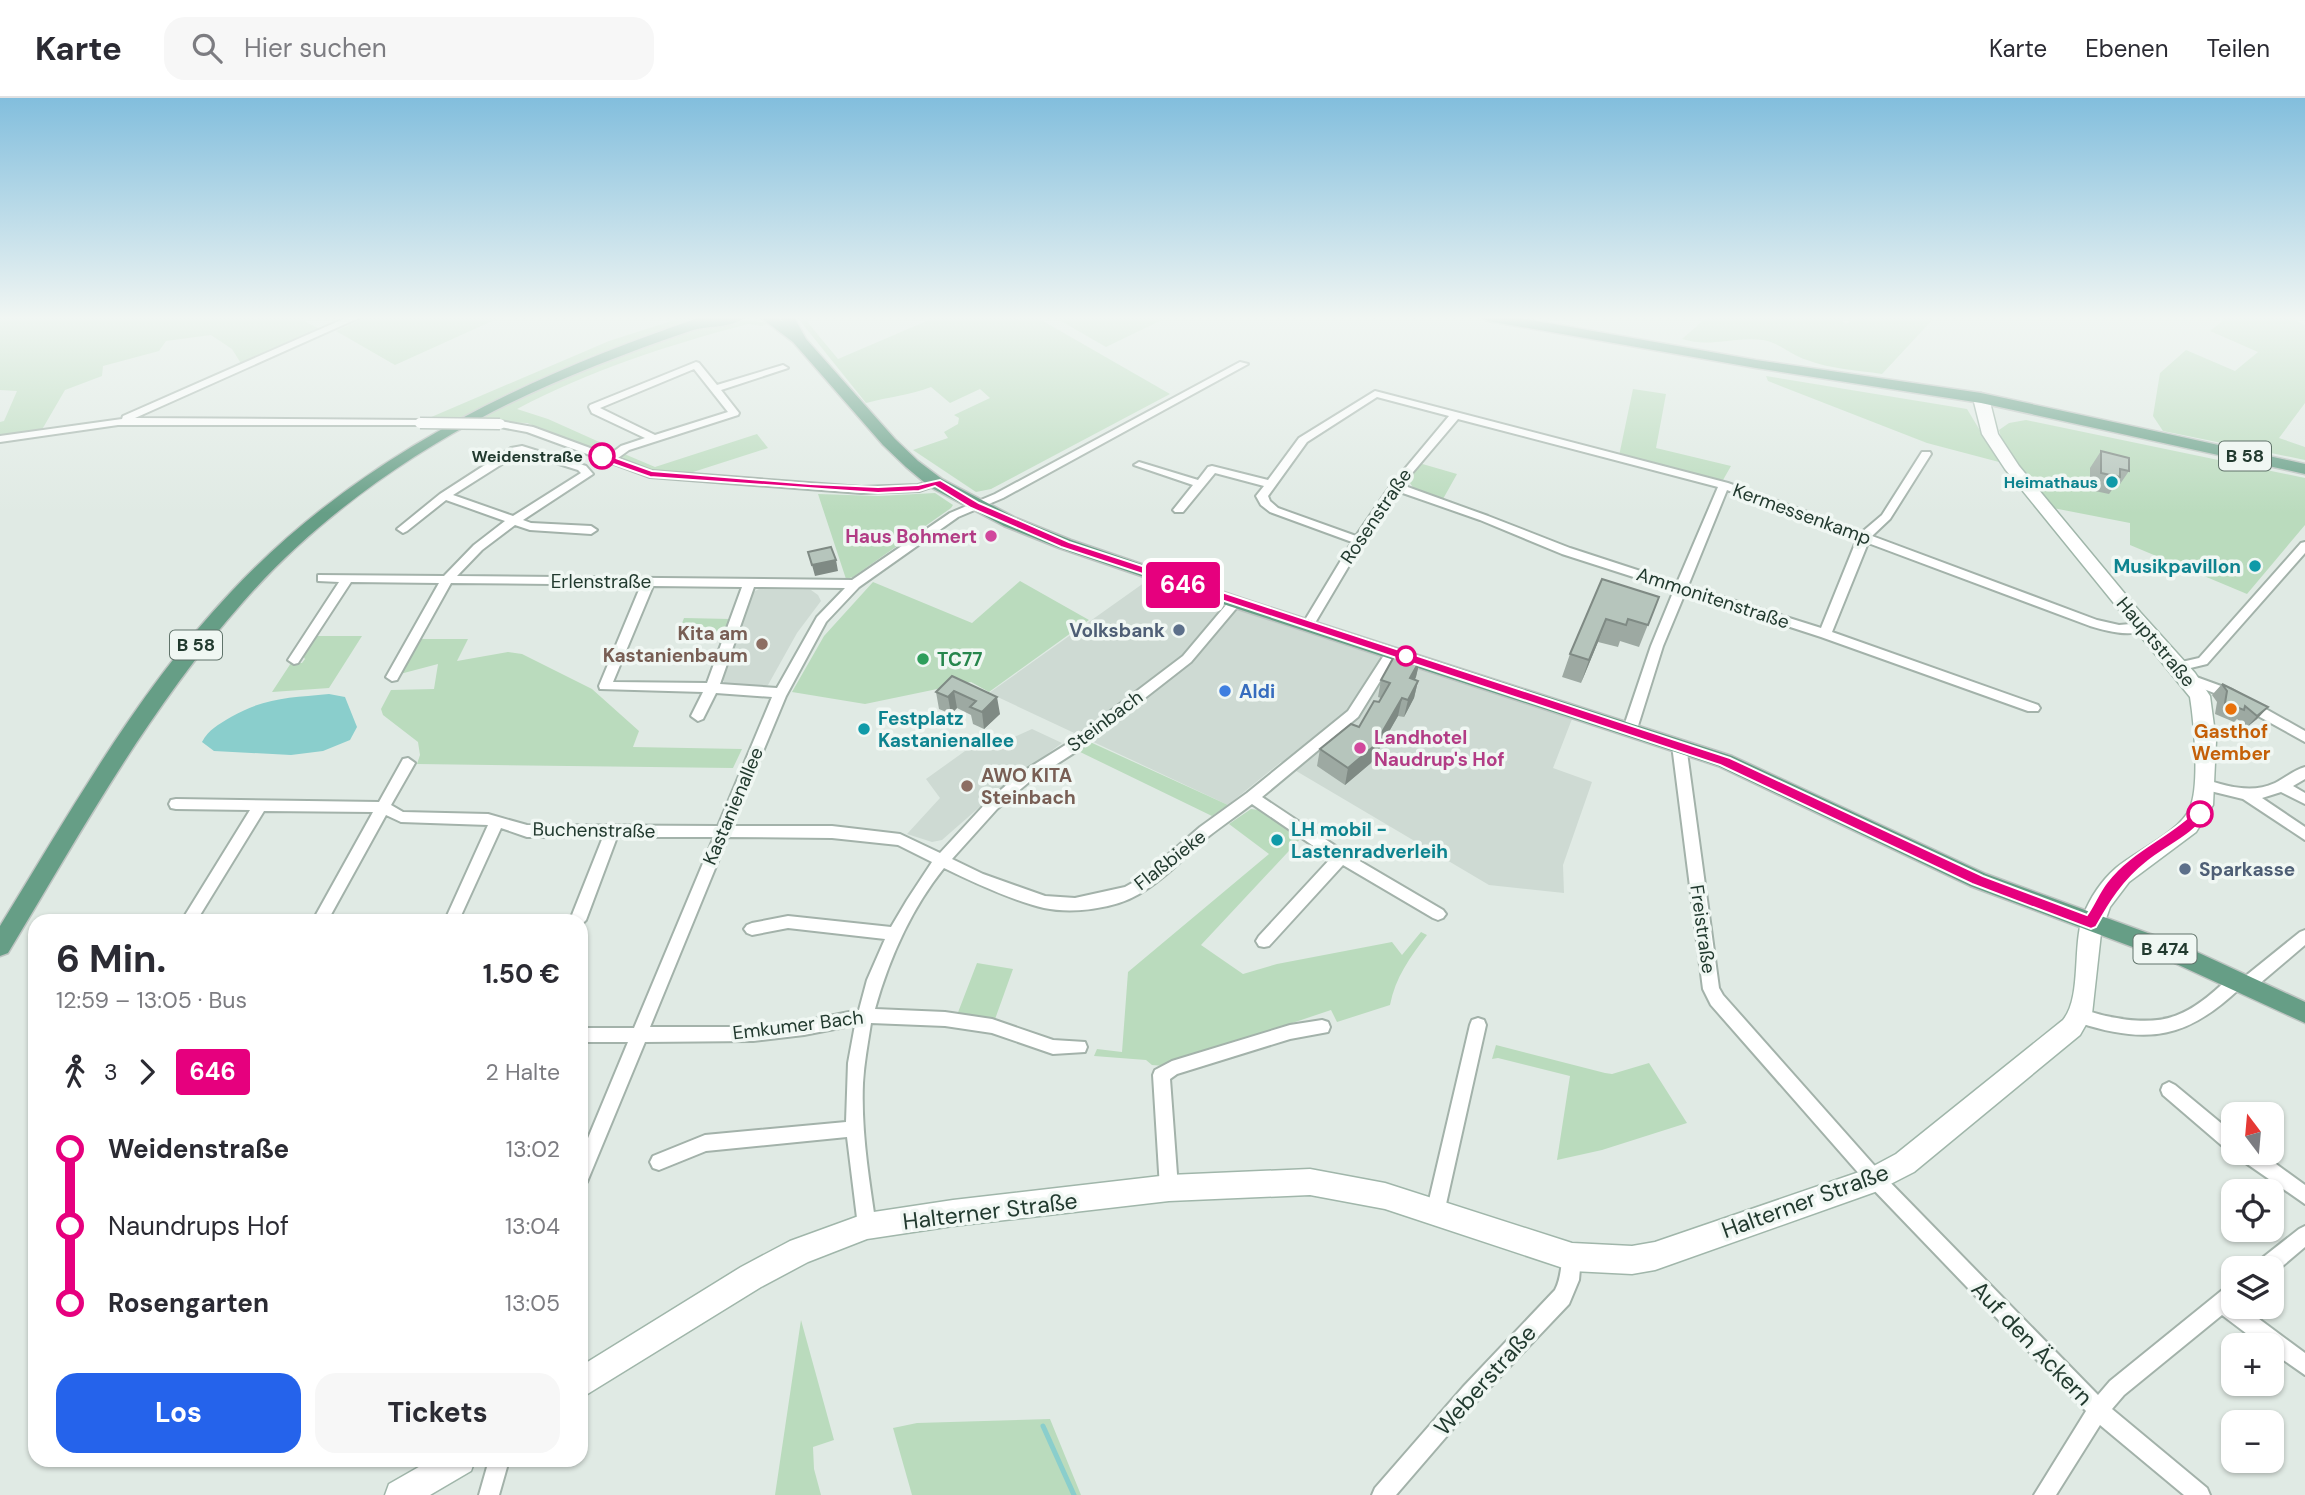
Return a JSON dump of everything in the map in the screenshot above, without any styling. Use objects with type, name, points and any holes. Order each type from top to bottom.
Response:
[{"type":"main road","name":"B 58","points":[[0,946],[157,696],[211,628],[276,557],[375,475],[470,416],[541,382]]},
{"type":"main road","name":"B 474","points":[[836,382],[889,442],[936,483],[975,506],[1065,544],[1235,602],[1630,729],[1679,751],[1725,761],[1978,880],[2178,954],[2305,1013]]},
{"type":"main road","name":"B 58","points":[[1876,382],[1981,398],[2305,469]]},
{"type":"street","points":[[0,439],[118,422],[146,415],[217,382]]},
{"type":"street","points":[[653,438],[596,411],[594,407],[654,382]]},
{"type":"street","points":[[610,459],[625,448],[734,413],[711,382]]},
{"type":"street","points":[[716,388],[735,382]]},
{"type":"street","name":"Kastanienallee","points":[[588,1159],[780,693],[816,627],[855,584],[954,515],[999,496],[1209,382]]},
{"type":"street","name":"Kermessenkamp","points":[[1269,484],[1303,440],[1375,394],[1724,485],[2094,623],[2119,629],[2143,627]]},
{"type":"street","name":"Hauptstraße","points":[[1981,398],[1990,434],[2013,469],[2183,673],[2203,706],[2206,741],[2200,814],[2188,827],[2141,858],[2112,885],[2091,923]]},
{"type":"street","points":[[146,415],[500,424],[530,429],[650,474],[873,490],[919,488],[936,483]]},
{"type":"street","name":"Rosenstraße","points":[[1308,625],[1357,540],[1393,486],[1426,445],[1455,416]]},
{"type":"street","points":[[392,677],[447,580],[483,542],[509,521],[588,474],[582,468],[522,449],[515,450],[506,453],[444,496],[403,529]]},
{"type":"street","points":[[1825,634],[1864,537],[1886,517],[1926,454]]},
{"type":"street","points":[[1139,465],[1200,484]]},
{"type":"street","points":[[1179,510],[1212,469],[1269,484],[1262,496],[1268,507],[1357,540]]},
{"type":"street","points":[[1630,729],[1679,586],[1724,485]]},
{"type":"street","name":"Ammonitenstraße","points":[[1393,486],[1566,551],[1825,634],[2033,708]]},
{"type":"street","points":[[444,496],[509,521],[530,526],[591,530]]},
{"type":"street","points":[[2183,673],[2203,661],[2305,546]]},
{"type":"street","name":"Erlenstraße","points":[[322,578],[855,584]]},
{"type":"street","points":[[294,660],[347,579]]},
{"type":"street","points":[[648,582],[605,686],[712,688],[780,693]]},
{"type":"street","points":[[698,716],[712,688],[749,583]]},
{"type":"street","name":"Steinbach","points":[[867,1226],[854,1129],[856,1065],[864,1016],[885,953],[895,933],[931,876],[978,820],[1024,778],[1074,746],[1189,657],[1235,602]]},
{"type":"street","name":"Flaßbieke","points":[[722,831],[832,832],[881,836],[900,840],[1014,892],[1045,902],[1075,904],[1107,900],[1130,892],[1146,882],[1205,831],[1252,797],[1353,714],[1392,652]]},
{"type":"street","points":[[2183,673],[2227,693],[2305,737]]},
{"type":"street","name":"Freistraße","points":[[1679,751],[1711,989],[1717,1000],[1875,1179]]},
{"type":"street","points":[[323,914],[408,763]]},
{"type":"street","points":[[2248,796],[2283,787],[2305,772]]},
{"type":"street","points":[[2203,784],[2248,796],[2305,834]]},
{"type":"street","points":[[2283,787],[2305,799]]},
{"type":"street","points":[[1252,797],[1341,857],[1438,914]]},
{"type":"street","name":"Buchenstraße","points":[[176,804],[382,807],[401,817],[497,821],[527,831],[722,831]]},
{"type":"street","points":[[193,914],[260,806]]},
{"type":"street","points":[[455,914],[497,821]]},
{"type":"street","points":[[580,914],[612,831]]},
{"type":"street","points":[[1264,942],[1341,857]]},
{"type":"street","points":[[752,929],[788,922],[895,933]]},
{"type":"street","points":[[2091,923],[2080,1016],[2118,1027],[2152,1027],[2188,1020],[2305,936]]},
{"type":"street","name":"Emkumer Bach","points":[[639,1035],[753,1034],[804,1028],[864,1016],[945,1019],[992,1026],[1053,1047],[1079,1047]]},
{"type":"street","name":"Halterner Straße","points":[[588,1379],[751,1278],[800,1251],[867,1226],[953,1213],[1169,1188],[1310,1182],[1385,1196],[1572,1257],[1632,1260],[1655,1256],[1875,1179],[1905,1163],[2065,1035],[2080,1016]]},
{"type":"street","points":[[1435,1213],[1478,1025]]},
{"type":"street","points":[[1169,1188],[1161,1075],[1172,1068],[1290,1032],[1322,1027]]},
{"type":"street","points":[[588,1035],[639,1035]]},
{"type":"street","points":[[2169,1090],[2221,1134]]},
{"type":"street","points":[[659,1162],[705,1143],[854,1129]]},
{"type":"street","points":[[2264,1166],[2305,1195]]},
{"type":"street","name":"Auf den Äckern","points":[[1875,1179],[2098,1410],[2200,1495]]},
{"type":"street","points":[[2280,1256],[2305,1236]]},
{"type":"street","name":"Weberstraße","points":[[1382,1495],[1470,1394],[1562,1297],[1570,1280],[1572,1257]]},
{"type":"street","points":[[2044,1495],[2098,1410],[2117,1388],[2221,1304]]},
{"type":"street","points":[[2252,1319],[2305,1364]]},
{"type":"street","points":[[400,1495],[448,1467]]},
{"type":"street","points":[[489,1495],[497,1467]]},
{"type":"shaded area","points":[[1148,580],[1572,719],[1553,768],[1592,782],[1563,865],[1564,893],[1489,885],[1281,762],[1228,805],[989,693]]},
{"type":"shaded area","name":"Kita am Kastanienbaum","points":[[759,589],[811,590],[821,601],[797,633],[768,685],[760,688],[726,686],[722,678],[751,593]]},
{"type":"shaded area","name":"AWO KITA Steinbach","points":[[1032,729],[1062,743],[999,790],[942,840],[932,842],[907,834],[940,798],[926,779],[979,741],[989,745],[1001,743]]},
{"type":"green space","points":[[0,382],[86,382],[65,390],[40,433],[0,439],[0,422],[4,421],[17,391],[0,390]]},
{"type":"green space","points":[[513,382],[532,382],[454,421],[422,421]]},
{"type":"green space","points":[[552,382],[573,382],[517,409],[548,419],[615,449],[603,453],[527,423],[470,421]]},
{"type":"green space","points":[[849,382],[1149,382],[1170,394],[991,489],[976,492],[913,450],[948,438],[944,432],[958,424],[959,418],[954,415],[990,398],[980,389],[950,403],[931,387],[866,403]]},
{"type":"green space","points":[[1771,382],[1804,382],[1967,409],[1999,462],[1927,443]]},
{"type":"green space","points":[[2159,382],[2305,382],[2305,403],[2279,438],[2305,447],[2305,460],[2163,431],[2153,416]]},
{"type":"green space","points":[[1633,389],[1666,394],[1656,448],[1731,466],[1723,480],[1619,456]]},
{"type":"green space","points":[[2026,420],[2305,478],[2305,525],[2247,594],[2130,545],[2130,523],[2053,508],[2003,444],[1999,430],[2009,423]]},
{"type":"green space","points":[[757,434],[768,448],[690,473],[674,474],[641,468],[617,457],[622,453],[655,467]]},
{"type":"green space","points":[[1419,463],[1457,474],[1443,499],[1414,489],[1408,480]]},
{"type":"green space","points":[[935,493],[953,505],[951,508],[853,577],[846,579],[818,494],[878,496]]},
{"type":"green space","name":"TC77","points":[[1020,581],[1089,620],[989,692],[971,682],[865,704],[792,692],[824,636],[873,582],[972,623]]},
{"type":"green space","points":[[684,618],[731,619],[724,640],[676,639]]},
{"type":"green space","points":[[314,636],[362,636],[329,688],[272,692],[291,663],[302,663],[305,659],[302,654]]},
{"type":"green space","points":[[421,639],[468,639],[457,661],[508,652],[522,654],[592,689],[639,731],[633,747],[742,749],[733,768],[417,764],[420,755],[418,742],[383,715],[381,709],[391,690],[434,689],[438,664],[400,674]]},
{"type":"green space","points":[[1090,742],[1228,805],[1212,816],[1076,750]]},
{"type":"green space","points":[[1251,809],[1259,810],[1301,838],[1201,945],[1243,974],[1277,964],[1392,942],[1402,955],[1421,932],[1427,935],[1404,968],[1390,1005],[1337,1022],[1331,1010],[1164,1066],[1152,1065],[1146,1060],[1094,1056],[1097,1049],[1122,1052],[1128,972],[1269,854],[1229,824]]},
{"type":"green space","points":[[977,963],[1013,969],[994,1022],[957,1015]]},
{"type":"green space","points":[[1496,1045],[1612,1074],[1649,1063],[1687,1123],[1602,1150],[1557,1160],[1570,1076],[1498,1058],[1492,1059]]},
{"type":"green space","points":[[801,1320],[834,1440],[813,1447],[814,1469],[821,1495],[775,1495]]},
{"type":"green space","points":[[1050,1419],[1081,1495],[912,1495],[893,1428],[917,1423]]},
{"type":"water","points":[[329,694],[345,697],[357,727],[350,740],[323,751],[291,755],[214,751],[202,742],[218,725],[244,710],[278,699]]},
{"type":"building","points":[[2101,451],[2129,458],[2129,471],[2120,469],[2120,477],[2101,473]]},
{"type":"building","points":[[831,547],[836,560],[812,565],[808,552]]},
{"type":"building","points":[[1602,579],[1659,597],[1648,625],[1628,619],[1626,625],[1606,619],[1589,660],[1570,654]]},
{"type":"building","points":[[1396,653],[1420,660],[1410,678],[1418,681],[1408,700],[1402,698],[1374,746],[1348,768],[1320,749],[1351,724],[1359,727],[1374,701],[1379,702],[1390,683],[1381,680]]},
{"type":"building","points":[[952,676],[997,697],[982,712],[970,707],[976,701],[954,691],[948,697],[936,692]]},
{"type":"building","points":[[2222,684],[2268,707],[2257,716],[2245,706],[2244,710],[2225,703],[2227,691]]},
{"type":"waterway","points":[[1043,1426],[1074,1495]]},
{"type":"bus line","name":"646","points":[[602,456],[650,474],[861,490],[919,488],[936,483],[975,506],[1065,544],[1725,761],[1978,880],[2091,923],[2112,885],[2141,858],[2188,827],[2200,814]]},
{"type":"place","name":"Weidenstraße","points":[[602,456]]},
{"type":"place","name":"Heimathaus","points":[[2112,482]]},
{"type":"place","name":"Haus Bohmert","points":[[991,536]]},
{"type":"place","name":"Musikpavillon","points":[[2255,566]]},
{"type":"place","name":"Volksbank","points":[[1179,630]]},
{"type":"place","name":"Kita am Kastanienbaum","points":[[762,644]]},
{"type":"place","name":"TC77","points":[[923,659]]},
{"type":"place","name":"Aldi","points":[[1225,691]]},
{"type":"place","name":"Gasthof Wember","points":[[2231,709]]},
{"type":"place","name":"Festplatz Kastanienallee","points":[[864,729]]},
{"type":"place","name":"Landhotel Naudrup's Hof","points":[[1360,748]]},
{"type":"place","name":"AWO KITA Steinbach","points":[[967,786]]},
{"type":"place","name":"LH mobil - Lastenradverleih","points":[[1277,840]]},
{"type":"place","name":"Sparkasse","points":[[2185,869]]}]
